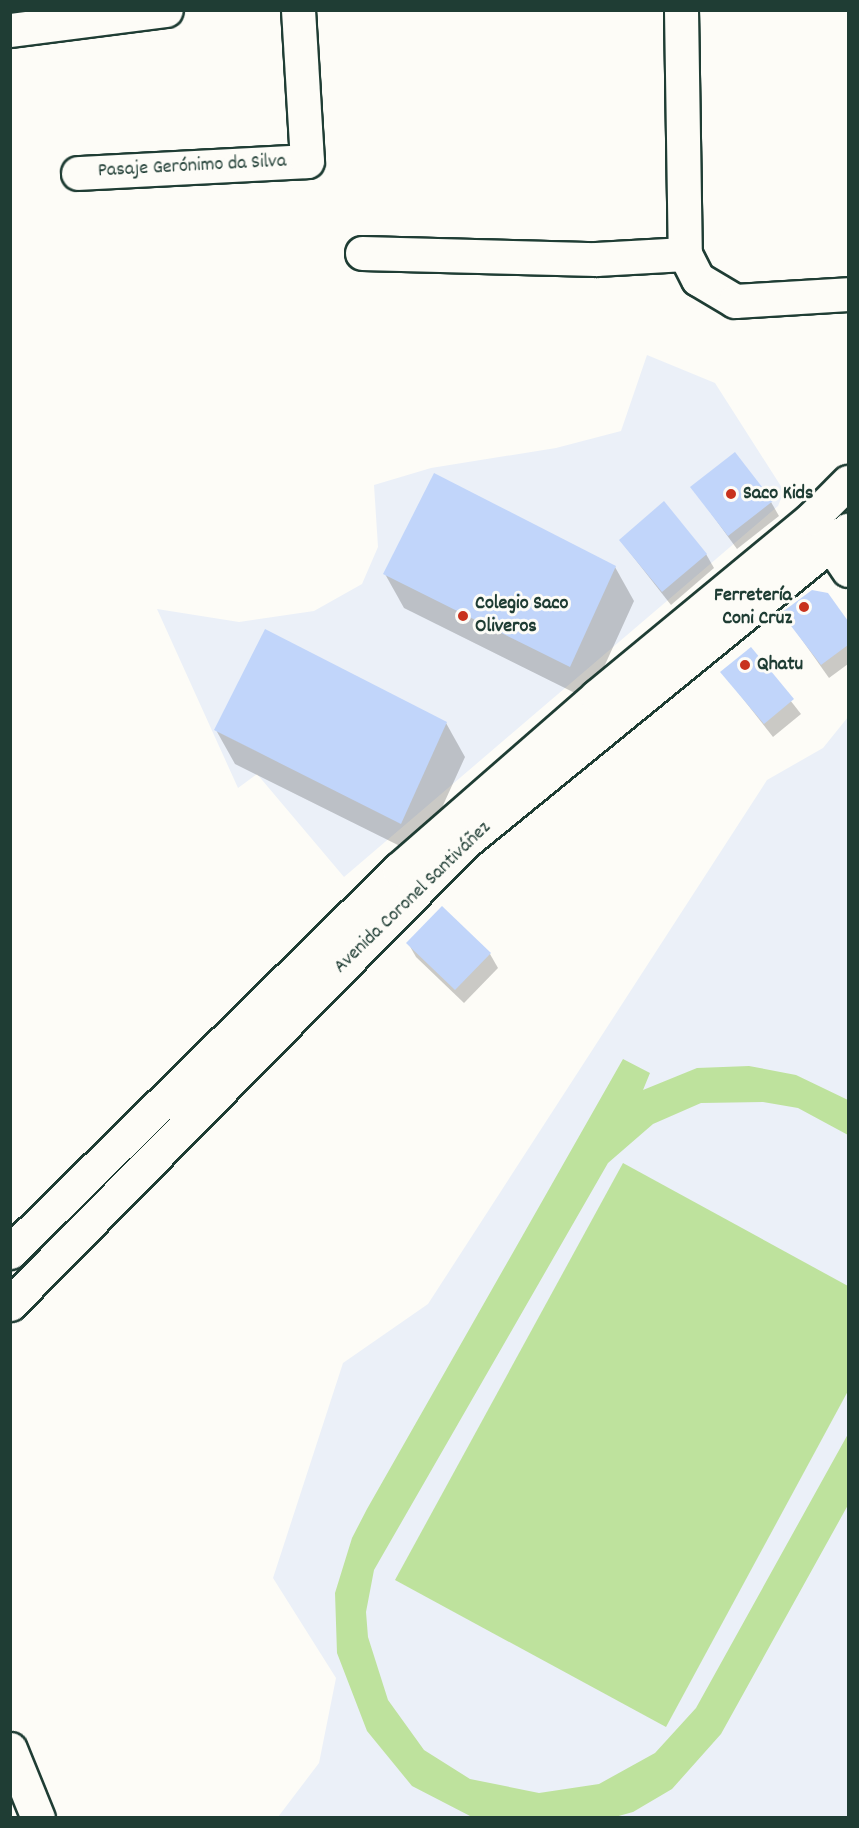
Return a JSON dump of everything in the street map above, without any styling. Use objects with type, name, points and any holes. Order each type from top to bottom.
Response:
[{"type":"street","points":[[10,30],[166,10]]},
{"type":"street","name":"Pasaje Gerónimo da Silva","points":[[78,173],[306,161],[298,10]]},
{"type":"street","points":[[681,10],[685,254],[698,279],[735,301],[849,294]]},
{"type":"street","points":[[362,253],[596,259],[685,254]]},
{"type":"street","name":"Avenida Coronel Santiváñez","points":[[10,1304],[465,843],[686,642],[848,485]]},
{"type":"street","points":[[812,518],[842,548]]},
{"type":"street","name":"Avenida Coronel Santiváñez","points":[[10,1252],[399,868],[686,642],[842,548]]},
{"type":"street","points":[[10,1749],[38,1818]]},
{"type":"shaded area","name":"Colegio Saco Oliveros","points":[[647,355],[715,383],[784,491],[778,506],[344,877],[257,774],[238,788],[157,609],[239,622],[314,611],[362,584],[378,547],[374,485],[431,468],[556,448],[621,431]]},
{"type":"shaded area","points":[[848,717],[848,1817],[278,1817],[319,1763],[336,1678],[273,1578],[343,1363],[428,1304],[767,780],[823,748]]},
{"type":"green space","points":[[623,1059],[650,1073],[643,1090],[697,1068],[749,1066],[796,1075],[848,1100],[848,1135],[798,1108],[763,1102],[701,1103],[653,1124],[608,1163],[374,1570],[366,1612],[368,1637],[388,1700],[424,1750],[470,1779],[539,1793],[599,1784],[655,1753],[696,1708],[848,1434],[848,1505],[721,1734],[672,1789],[633,1812],[615,1817],[472,1817],[412,1786],[367,1731],[337,1653],[335,1593],[352,1538],[367,1509]]},
{"type":"green space","points":[[623,1163],[848,1286],[848,1391],[666,1727],[395,1580]]},
{"type":"building","name":"Saco Kids","points":[[735,452],[773,501],[728,536],[690,487]]},
{"type":"building","points":[[434,473],[616,566],[570,667],[383,574]]},
{"type":"building","points":[[664,501],[707,554],[662,592],[619,540]]},
{"type":"building","points":[[812,590],[828,593],[848,621],[848,645],[821,665],[781,613]]},
{"type":"building","points":[[265,629],[447,722],[401,824],[214,730]]},
{"type":"building","points":[[751,647],[794,699],[764,724],[720,672]]},
{"type":"building","points":[[442,906],[491,953],[455,990],[406,943]]},
{"type":"place","name":"Saco Kids","points":[[731,494]]},
{"type":"place","name":"Ferretería Coni Cruz","points":[[804,607]]},
{"type":"place","name":"Colegio Saco Oliveros","points":[[463,616]]},
{"type":"place","name":"Qhatu","points":[[745,665]]}]
